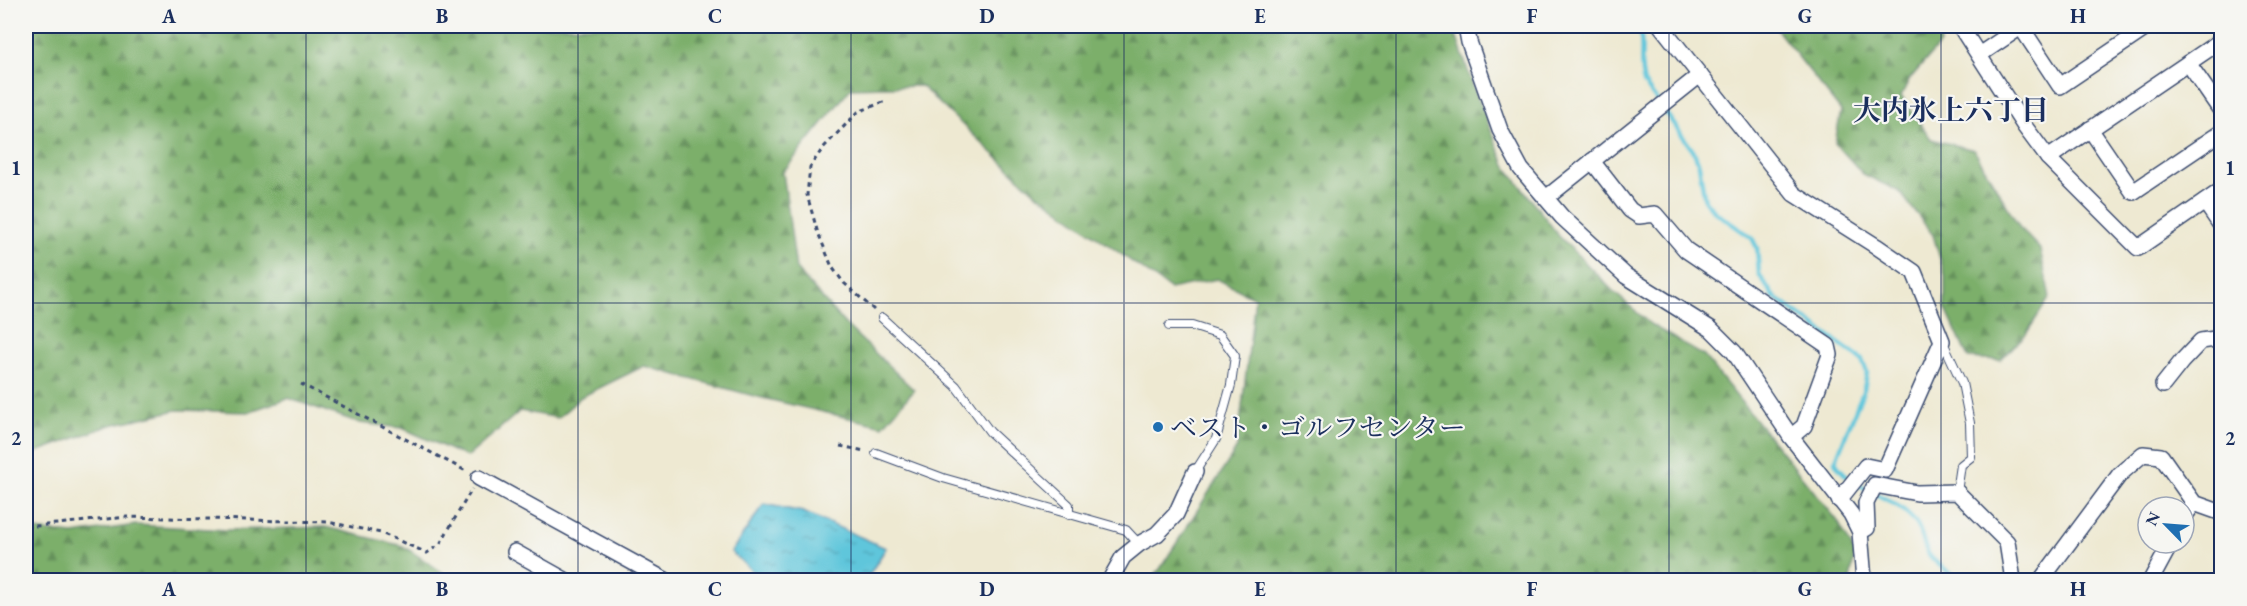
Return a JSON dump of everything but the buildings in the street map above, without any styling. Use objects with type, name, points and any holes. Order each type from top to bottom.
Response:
[{"type":"street","points":[[1466,26],[1469,42],[1509,150],[1521,169],[1562,217],[1626,276],[1711,329],[1734,352],[1791,436],[1851,514],[1860,532],[1864,580]]},
{"type":"street","points":[[1662,26],[1794,194],[1914,272],[1942,341],[1885,470],[1866,466],[1839,500]]},
{"type":"street","points":[[1960,26],[2025,127],[2048,158],[2138,248],[2222,190]]},
{"type":"street","points":[[1979,55],[2021,26],[2060,86],[2149,26]]},
{"type":"street","points":[[2048,158],[2222,40]]},
{"type":"street","points":[[2188,63],[2222,112]]},
{"type":"street","points":[[1546,198],[1700,75]]},
{"type":"street","points":[[2090,129],[2133,192],[2222,132]]},
{"type":"street","points":[[1592,161],[1630,210],[1639,216],[1655,214],[1686,250],[1828,346],[1830,355],[1803,426],[1791,436]]},
{"type":"street","points":[[2205,202],[2222,227]]},
{"type":"street","points":[[2163,386],[2201,341],[2222,338]]},
{"type":"street","points":[[2041,580],[2120,474],[2143,454],[2161,456],[2188,495]]},
{"type":"street","points":[[1110,580],[1123,557],[1139,544],[1157,534],[1176,514],[1195,472]]},
{"type":"street","points":[[479,478],[664,580]]},
{"type":"street","points":[[1860,532],[1867,528],[1866,503],[1875,486],[1917,493],[1957,492],[2007,542],[2013,580]]},
{"type":"street","points":[[2196,504],[2222,513]]},
{"type":"street","points":[[515,552],[565,580]]},
{"type":"street","points":[[2151,580],[2165,555]]},
{"type":"lane","points":[[882,318],[956,386],[990,432],[1070,505],[1069,515]]},
{"type":"lane","points":[[1169,326],[1192,326],[1220,335],[1235,356],[1231,385],[1216,439],[1195,472]]},
{"type":"lane","points":[[1942,341],[1962,383],[1970,423],[1971,457],[1961,465],[1957,492]]},
{"type":"lane","points":[[876,453],[943,478],[1126,530],[1139,544]]},
{"type":"path","points":[[882,318],[844,283],[832,267],[817,230],[807,195],[810,167],[823,148],[858,112],[886,102]]},
{"type":"path","points":[[26,527],[127,517],[328,522],[381,533],[427,554],[440,544],[479,478],[301,384]]},
{"type":"path","points":[[840,446],[876,453]]},
{"type":"green space","points":[[26,26],[1453,26],[1473,86],[1505,165],[1559,236],[1614,292],[1650,324],[1704,356],[1837,520],[1855,553],[1850,580],[1150,580],[1160,569],[1237,448],[1255,298],[1217,279],[1170,289],[1033,191],[921,86],[851,88],[783,172],[796,269],[845,324],[914,390],[883,426],[754,396],[644,366],[581,397],[558,418],[520,411],[467,457],[402,428],[360,423],[288,398],[248,412],[177,410],[111,425],[26,456]]},
{"type":"green space","points":[[1774,26],[1940,26],[1940,44],[1909,80],[1901,96],[1931,139],[1974,150],[2020,228],[2040,249],[2050,297],[2026,334],[2000,360],[1968,358],[1945,307],[1945,275],[1933,235],[1900,192],[1863,174],[1835,143],[1841,111]]},
{"type":"green space","points":[[136,525],[228,530],[325,527],[403,546],[454,580],[26,580],[26,529],[73,534]]},
{"type":"water","points":[[764,504],[803,512],[886,548],[866,580],[762,580],[731,552]]},
{"type":"waterway","points":[[1639,26],[1644,83],[1694,152],[1699,165],[1705,201],[1715,212],[1752,238],[1757,248],[1759,274],[1773,296],[1862,360],[1867,373],[1864,389],[1835,462],[1852,480],[1908,514],[1918,526],[1931,557],[1959,580]]},
{"type":"place","name":"ベスト・ゴルフセンター","points":[[1158,427]]},
{"type":"district","name":"大内氷上六丁目","points":[[1951,110]]}]
